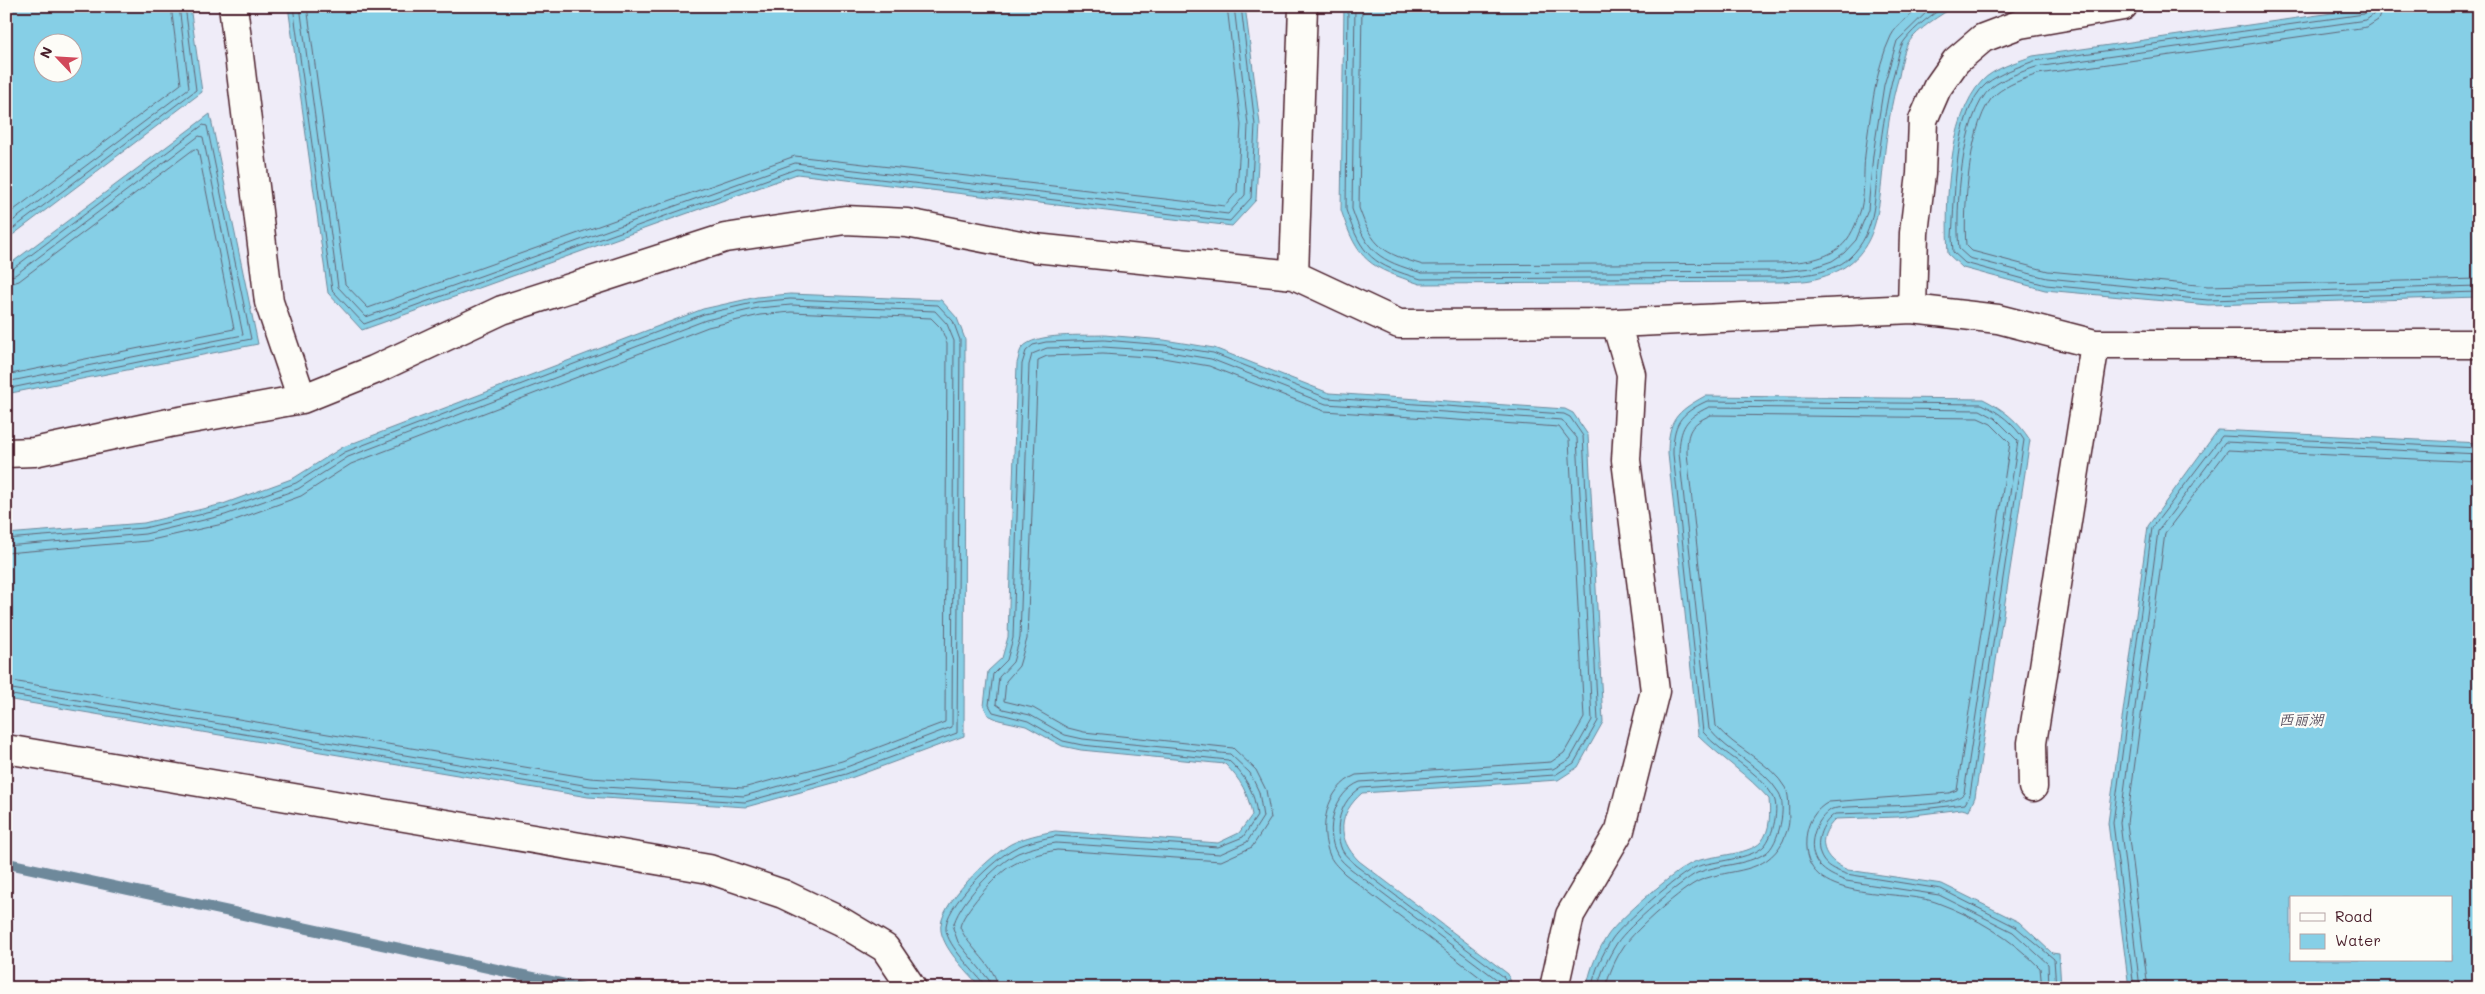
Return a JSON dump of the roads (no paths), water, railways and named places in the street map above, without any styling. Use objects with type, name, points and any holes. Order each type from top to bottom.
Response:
[{"type":"lane","points":[[233,6],[269,302],[302,399]]},
{"type":"lane","points":[[1294,275],[1303,6]]},
{"type":"lane","points":[[1912,309],[1914,233],[1921,174],[1923,120],[1937,88],[1956,62],[1983,38],[2020,24],[2123,6]]},
{"type":"lane","points":[[6,453],[34,452],[169,423],[302,399],[374,370],[502,310],[725,238],[845,220],[906,223],[1035,248],[1294,275],[1399,324],[1616,323],[1912,309],[1998,319],[2095,344],[2479,344]]},
{"type":"lane","points":[[1554,988],[1570,915],[1620,830],[1655,691],[1626,460],[1631,374],[1616,323]]},
{"type":"lane","points":[[2033,787],[2032,743],[2095,344]]},
{"type":"lane","points":[[6,749],[709,869],[783,894],[840,921],[885,948],[912,988]]},
{"type":"water","points":[[6,6],[190,6],[202,92],[6,240]]},
{"type":"water","points":[[288,6],[1245,6],[1260,124],[1256,200],[1232,226],[797,174],[362,330],[328,293]]},
{"type":"water","points":[[1344,6],[1956,6],[1924,27],[1912,38],[1906,47],[1886,138],[1880,198],[1872,233],[1864,248],[1852,261],[1836,271],[1811,280],[1781,282],[1420,284],[1389,273],[1368,260],[1353,241],[1341,210]]},
{"type":"water","points":[[2381,6],[2479,6],[2479,297],[2208,305],[2045,290],[1963,268],[1948,254],[1948,188],[1956,139],[1962,116],[1971,97],[1982,81],[1993,72],[2033,56]]},
{"type":"water","points":[[210,114],[258,344],[6,394],[6,267]]},
{"type":"water","points":[[790,294],[941,300],[957,318],[965,339],[964,736],[848,779],[746,807],[588,797],[6,699],[6,534],[144,523],[223,504],[294,478],[343,447],[703,309],[757,297]]},
{"type":"water","points":[[1104,335],[1164,340],[1214,348],[1329,393],[1565,409],[1573,413],[1588,435],[1603,722],[1578,767],[1558,780],[1362,793],[1348,809],[1344,818],[1343,826],[1346,844],[1359,861],[1508,974],[1513,988],[981,988],[947,947],[941,931],[942,921],[947,908],[979,870],[1011,844],[1055,831],[1218,843],[1239,833],[1252,815],[1243,787],[1225,764],[1081,750],[1062,746],[1026,726],[999,720],[988,715],[984,706],[988,671],[1002,658],[1008,637],[1017,363],[1020,353],[1022,348],[1028,343],[1037,339],[1060,336]]},
{"type":"water","points":[[1705,396],[1983,399],[2010,416],[2030,440],[1975,797],[1969,811],[1962,809],[1898,817],[1836,819],[1825,834],[1824,848],[1832,861],[1848,870],[1942,884],[2019,922],[2052,953],[2059,954],[2061,988],[1587,988],[1592,967],[1604,941],[1614,927],[1635,907],[1660,885],[1692,863],[1738,853],[1755,847],[1761,842],[1768,827],[1770,816],[1769,799],[1698,735],[1668,442],[1672,425],[1676,418],[1687,407]]},
{"type":"water","name":"西丽湖","points":[[2218,430],[2479,443],[2479,988],[2129,988],[2108,823],[2148,526]]},
{"type":"waterway","points":[[6,863],[582,988]]}]
